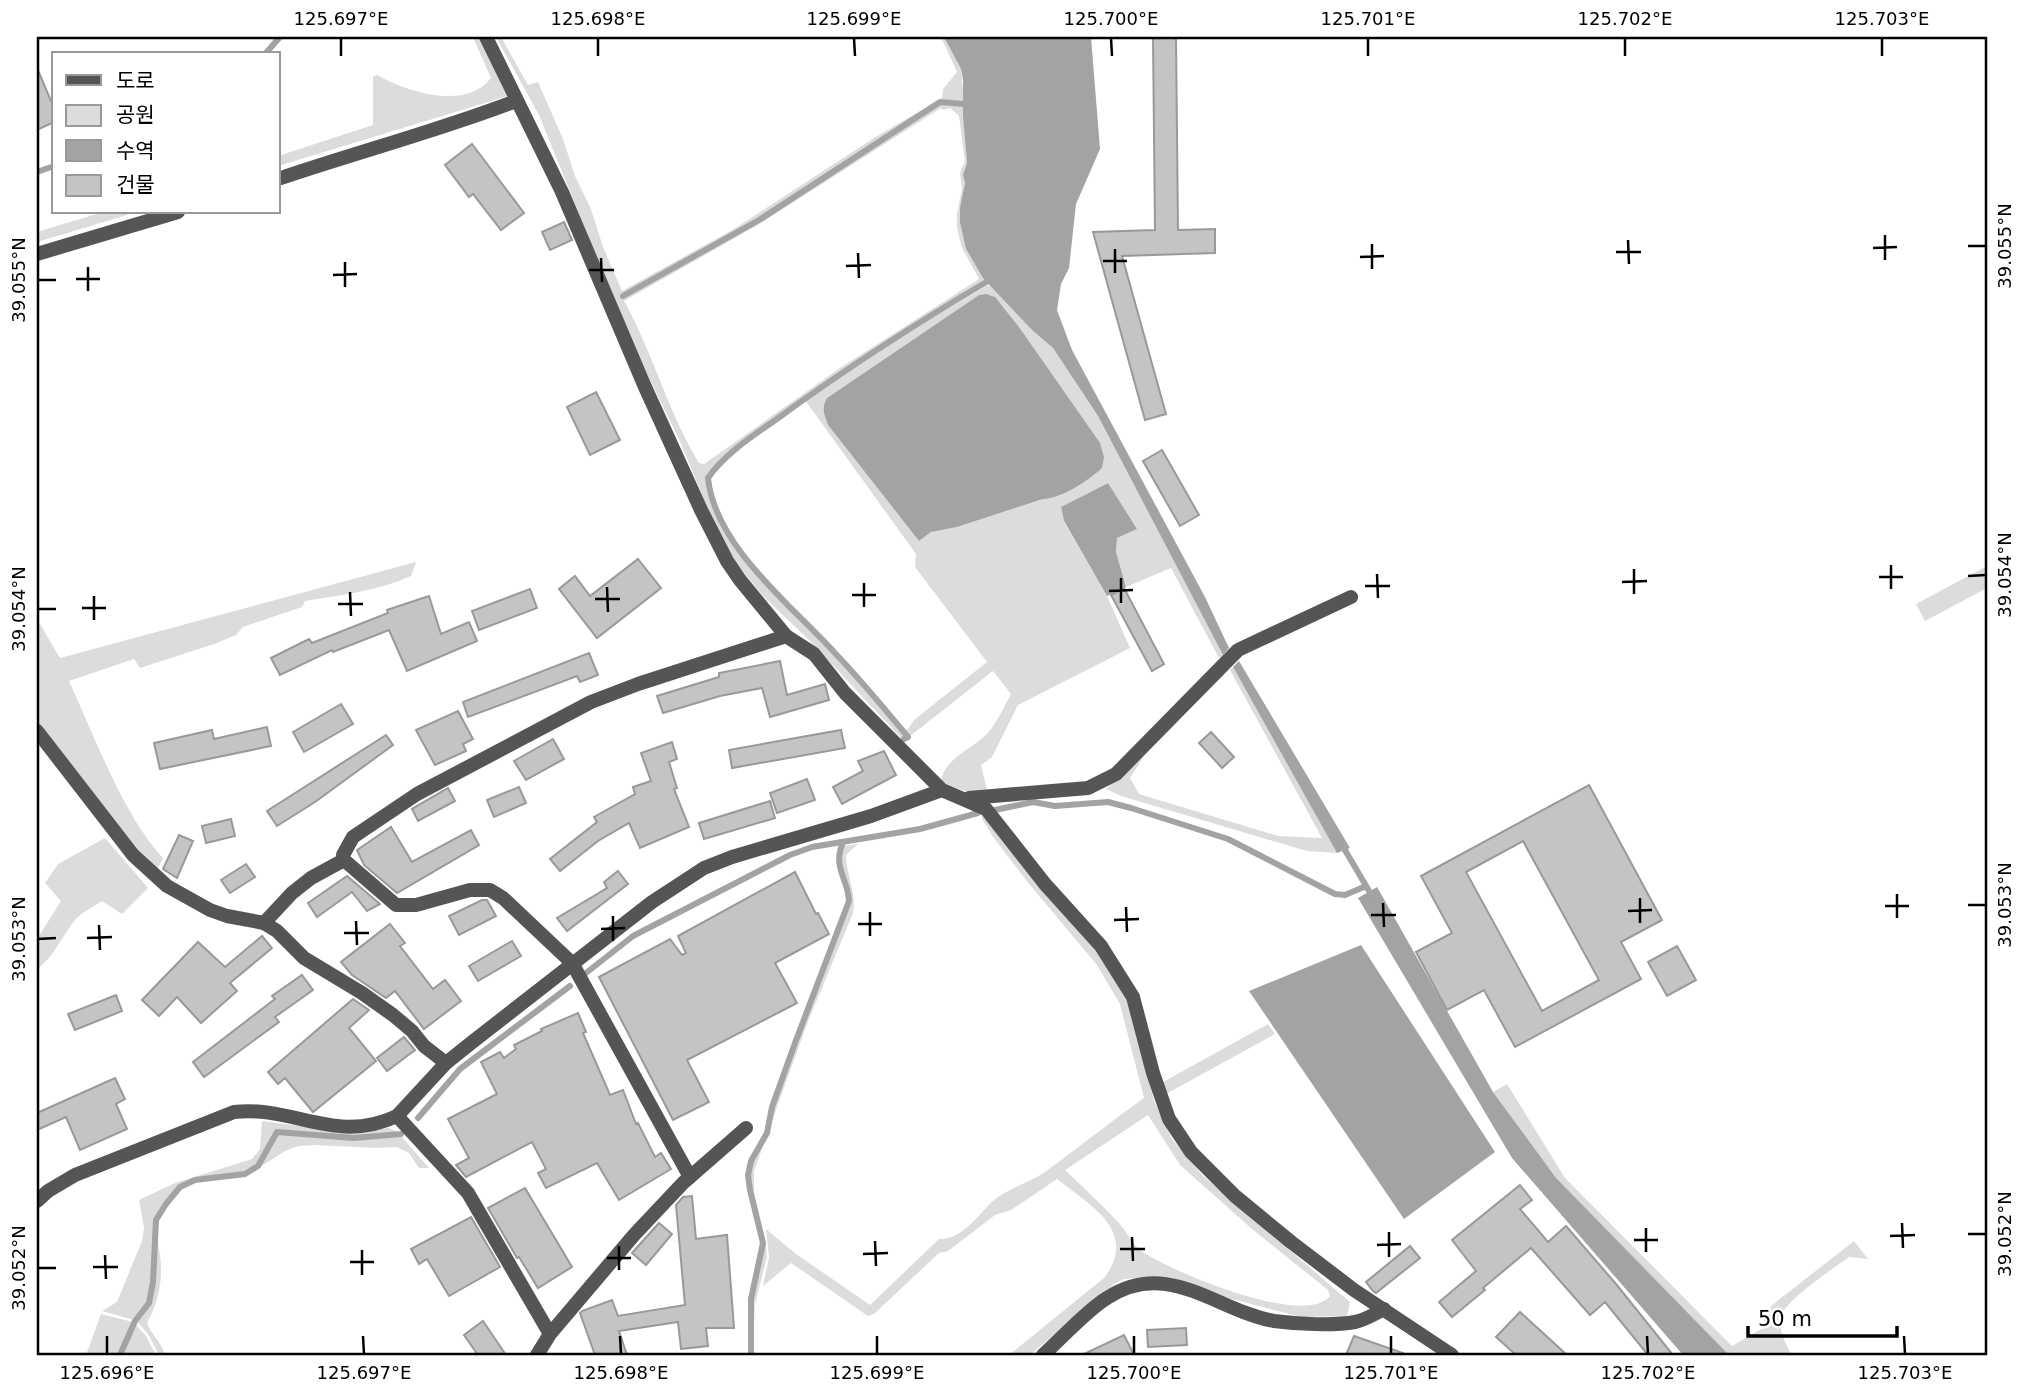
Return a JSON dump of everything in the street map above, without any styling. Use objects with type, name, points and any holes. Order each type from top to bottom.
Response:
[{"type":"street","points":[[486,37],[562,192],[645,387],[715,540],[740,580],[786,636],[814,654],[845,693],[942,790],[986,809],[1045,884],[1113,962],[1133,996],[1153,1073],[1169,1119],[1191,1152],[1235,1196],[1291,1242],[1354,1290],[1452,1355]]},
{"type":"street","points":[[280,178],[454,125],[516,101]]},
{"type":"street","points":[[37,254],[171,214]]},
{"type":"street","points":[[964,799],[1088,789],[1116,774],[1238,650],[1351,597]]},
{"type":"street","points":[[690,1177],[572,963],[503,898],[490,890],[470,890],[416,905],[396,905],[344,860],[343,855],[353,837],[417,794],[591,702],[786,636]]},
{"type":"street","points":[[37,732],[89,801],[148,870],[167,886],[210,909],[236,918],[264,923],[277,931],[304,958],[393,1015],[412,1031],[424,1046],[446,1063]]},
{"type":"street","points":[[37,1201],[75,1175],[234,1112],[260,1111],[343,1128],[372,1126],[397,1116],[446,1063],[652,902],[704,868],[871,816],[942,790]]},
{"type":"street","points":[[264,923],[310,878],[344,860]]},
{"type":"street","points":[[397,1116],[468,1193],[550,1334]]},
{"type":"street","points":[[537,1355],[550,1334],[634,1235],[690,1177],[746,1128]]},
{"type":"street","points":[[1043,1355],[1106,1298],[1130,1287],[1163,1283],[1190,1288],[1227,1306],[1273,1320],[1357,1322],[1384,1309]]},
{"type":"green space","points":[[473,37],[480,37],[508,96],[280,165],[280,155],[373,125],[373,77],[377,75],[420,92],[452,96],[467,94],[480,88],[491,78]]},
{"type":"green space","points":[[496,37],[501,37],[528,85],[538,82],[622,291],[734,229],[874,138],[942,98],[943,89],[957,72],[941,37],[944,37],[961,69],[964,102],[939,102],[758,219],[621,297],[736,236],[940,104],[963,106],[967,164],[960,223],[966,249],[985,281],[786,409],[718,463],[707,480],[709,493],[724,527],[750,566],[833,652],[905,736],[902,739],[812,643],[762,595],[733,559],[649,378],[539,115]],"holes":[[[941,108],[950,108],[959,116],[965,161],[960,173],[962,189],[957,228],[962,248],[979,279],[840,368],[704,464],[699,463],[678,423],[624,301],[756,226]]]},
{"type":"green space","points":[[96,214],[130,214],[37,242],[37,232]]},
{"type":"green space","points":[[988,285],[994,288],[1032,330],[1053,348],[1098,416],[1223,655],[1219,658],[1171,568],[1126,587],[1116,552],[1117,538],[1137,529],[1108,483],[1061,507],[1064,522],[1107,596],[1130,648],[1018,705],[992,757],[981,765],[988,794],[953,787],[941,781],[949,765],[991,729],[1011,694],[993,671],[910,736],[906,732],[914,720],[987,662],[915,567],[916,554],[805,400],[890,343]],"holes":[[[979,295],[1001,305],[1069,400],[1103,463],[1086,481],[1058,495],[957,527],[931,532],[919,541],[828,425],[824,412],[825,402],[827,398]]]},
{"type":"green space","points":[[416,562],[411,576],[398,581],[359,592],[305,601],[302,607],[243,627],[236,635],[217,643],[140,668],[134,659],[69,681],[122,797],[163,858],[157,870],[139,854],[107,815],[37,722],[37,619],[60,658]]},
{"type":"green space","points":[[1987,566],[1987,588],[1925,621],[1916,604]]},
{"type":"green space","points":[[1233,667],[1337,853],[1307,851],[1121,796],[1106,789],[1144,756],[1130,778],[1139,794],[1278,836],[1322,838],[1230,670]]},
{"type":"green space","points":[[988,815],[1103,959],[1120,985],[1133,1015],[1154,1101],[1172,1139],[1202,1175],[1350,1302],[1347,1316],[1301,1317],[1148,1277],[1124,1279],[1114,1284],[1030,1355],[1009,1355],[1104,1278],[1113,1261],[1116,1246],[1106,1221],[1084,1199],[1057,1179],[1011,1210],[995,1215],[948,1251],[939,1253],[874,1314],[868,1316],[791,1263],[763,1286],[769,1257],[766,1229],[796,1254],[870,1305],[939,1239],[957,1235],[998,1197],[1045,1172],[1144,1098],[1120,1004],[1097,965],[1030,885],[981,817]],"holes":[[[1148,1115],[1180,1165],[1252,1229],[1328,1290],[1330,1296],[1316,1304],[1294,1305],[1267,1301],[1238,1294],[1181,1272],[1139,1249],[1119,1223],[1065,1170]]]},
{"type":"green space","points":[[105,838],[148,888],[122,914],[102,901],[84,912],[37,969],[37,939],[61,901],[45,883],[58,864]]},
{"type":"green space","points":[[858,844],[846,855],[854,898],[853,913],[807,1024],[769,1131],[774,1107],[796,1043],[850,902],[841,867],[841,853],[844,846]]},
{"type":"green space","points":[[1268,1024],[1275,1034],[1166,1094],[1163,1082]]},
{"type":"green space","points":[[1507,1084],[1565,1178],[1732,1346],[1763,1328],[1765,1315],[1771,1306],[1854,1241],[1868,1259],[1849,1257],[1790,1303],[1780,1319],[1785,1343],[1792,1355],[1729,1355],[1556,1179],[1493,1092]]},
{"type":"green space","points":[[262,1121],[346,1132],[389,1128],[400,1133],[354,1137],[277,1131],[254,1167],[243,1173],[198,1178],[187,1183],[175,1191],[158,1216],[154,1240],[154,1278],[146,1305],[134,1320],[102,1311],[117,1302],[142,1241],[144,1228],[139,1200],[175,1183],[252,1159],[260,1149]]},
{"type":"green space","points":[[278,1134],[354,1140],[401,1136],[429,1168],[419,1168],[409,1153],[397,1147],[315,1145],[299,1146],[285,1151],[260,1167]]},
{"type":"green space","points":[[767,1135],[754,1171],[754,1192],[767,1257],[755,1304],[752,1355],[753,1299],[764,1243],[750,1175],[753,1161]]},
{"type":"green space","points":[[156,1236],[161,1270],[159,1291],[147,1323],[165,1355],[159,1355],[148,1334],[137,1321],[151,1303],[155,1283]]},
{"type":"green space","points":[[101,1314],[133,1322],[119,1355],[86,1355]]},
{"type":"green space","points":[[135,1324],[146,1336],[156,1355],[122,1355]]},
{"type":"water","points":[[944,37],[1091,37],[1100,149],[1076,204],[1069,268],[1061,284],[1057,310],[1072,350],[1205,597],[1229,648],[1223,655],[1098,416],[1053,348],[1032,330],[983,278],[966,249],[960,223],[965,183],[963,175],[967,163],[963,80],[961,69]]},
{"type":"water","points":[[979,295],[995,297],[1019,327],[1100,443],[1104,457],[1102,468],[1058,496],[957,527],[931,532],[919,541],[828,425],[824,405],[827,398]]},
{"type":"water","points":[[1108,483],[1137,529],[1117,538],[1116,552],[1126,587],[1107,596],[1064,521],[1061,507]]},
{"type":"water","points":[[1239,661],[1350,848],[1337,853],[1233,667]]},
{"type":"water","points":[[1377,887],[1493,1092],[1556,1178],[1729,1355],[1683,1355],[1512,1158],[1358,898]]},
{"type":"water","points":[[1361,945],[1495,1152],[1404,1219],[1249,991]]},
{"type":"building","points":[[1153,37],[1176,37],[1178,230],[1215,229],[1215,253],[1122,256],[1166,414],[1145,420],[1093,232],[1155,230]]},
{"type":"building","points":[[37,68],[52,100],[52,123],[37,130]]},
{"type":"building","points":[[472,144],[524,213],[501,230],[473,194],[469,197],[445,165]]},
{"type":"building","points":[[564,222],[572,240],[550,250],[542,232]]},
{"type":"building","points":[[596,392],[620,440],[590,455],[567,407]]},
{"type":"building","points":[[1162,450],[1199,515],[1180,526],[1143,461]]},
{"type":"building","points":[[638,559],[661,588],[597,638],[559,589],[575,576],[590,596]]},
{"type":"building","points":[[1124,588],[1164,664],[1152,671],[1111,595]]},
{"type":"building","points":[[530,589],[537,608],[479,630],[472,611]]},
{"type":"building","points":[[429,596],[441,634],[469,622],[477,641],[407,671],[389,630],[333,652],[332,650],[280,675],[271,658],[309,639],[312,643],[388,613],[387,610]]},
{"type":"building","points":[[589,653],[598,675],[580,682],[577,676],[468,717],[463,702]]},
{"type":"building","points":[[780,661],[787,695],[825,684],[829,700],[770,717],[762,688],[720,696],[663,713],[657,696],[719,677],[719,673]]},
{"type":"building","points":[[341,704],[353,724],[304,752],[293,732]]},
{"type":"building","points":[[458,711],[473,739],[463,744],[466,751],[435,765],[416,730]]},
{"type":"building","points":[[267,727],[271,746],[160,769],[154,743],[212,730],[214,739]]},
{"type":"building","points":[[841,730],[845,748],[732,768],[729,750]]},
{"type":"building","points":[[1211,732],[1234,757],[1222,768],[1199,743]]},
{"type":"building","points":[[386,735],[393,745],[277,826],[267,811]]},
{"type":"building","points":[[553,739],[564,759],[526,780],[514,761]]},
{"type":"building","points":[[672,742],[677,759],[669,762],[677,788],[674,789],[689,827],[640,848],[629,823],[598,841],[560,871],[550,859],[597,822],[594,817],[635,794],[633,787],[651,781],[641,753]]},
{"type":"building","points":[[884,751],[896,775],[842,804],[833,787],[863,771],[858,761]]},
{"type":"building","points":[[807,779],[815,800],[777,813],[770,793]]},
{"type":"building","points":[[1589,785],[1662,920],[1621,942],[1641,979],[1515,1047],[1484,990],[1447,1010],[1416,952],[1452,933],[1421,876]],"holes":[[[1523,841],[1599,980],[1542,1011],[1466,872]]]},
{"type":"building","points":[[519,787],[526,803],[494,817],[487,800]]},
{"type":"building","points":[[448,788],[455,801],[418,821],[412,809]]},
{"type":"building","points":[[770,801],[775,818],[704,839],[699,823]]},
{"type":"building","points":[[231,819],[235,836],[206,843],[202,826]]},
{"type":"building","points":[[391,827],[412,862],[471,830],[479,845],[397,893],[364,865],[357,850]]},
{"type":"building","points":[[179,835],[193,841],[177,878],[163,869]]},
{"type":"building","points":[[246,864],[255,877],[230,893],[221,880]]},
{"type":"building","points":[[618,871],[628,884],[567,931],[557,918],[607,888],[604,882]]},
{"type":"building","points":[[795,872],[829,934],[775,963],[797,1003],[687,1060],[709,1102],[673,1120],[599,977],[670,939],[682,955],[686,953],[678,936]]},
{"type":"building","points":[[347,876],[380,904],[367,911],[352,892],[317,917],[308,903]]},
{"type":"building","points":[[487,900],[496,916],[459,935],[449,916]]},
{"type":"building","points":[[390,924],[405,943],[400,946],[433,989],[445,980],[461,1001],[424,1029],[395,991],[386,998],[352,975],[341,962]]},
{"type":"building","points":[[262,936],[272,948],[230,983],[237,991],[201,1023],[177,997],[159,1016],[142,1000],[198,942],[225,967]]},
{"type":"building","points":[[512,941],[521,956],[478,981],[469,966]]},
{"type":"building","points":[[1677,946],[1696,980],[1667,996],[1648,962]]},
{"type":"building","points":[[302,975],[313,990],[275,1017],[279,1022],[204,1077],[193,1062],[275,999],[272,996]]},
{"type":"building","points":[[116,995],[122,1011],[75,1030],[68,1014]]},
{"type":"building","points":[[353,999],[369,1010],[349,1028],[376,1061],[313,1112],[285,1078],[278,1084],[268,1072]]},
{"type":"building","points":[[578,1013],[586,1032],[583,1033],[610,1095],[623,1090],[636,1124],[638,1123],[655,1157],[661,1153],[671,1169],[619,1200],[597,1163],[546,1188],[538,1173],[546,1169],[532,1142],[466,1177],[456,1165],[469,1158],[448,1119],[497,1094],[481,1062],[500,1052],[504,1058],[516,1049],[514,1045],[542,1031],[541,1029]]},
{"type":"building","points":[[404,1037],[415,1050],[387,1071],[377,1058]]},
{"type":"building","points":[[115,1078],[125,1099],[116,1104],[127,1129],[80,1150],[66,1117],[37,1130],[37,1113]]},
{"type":"building","points":[[1520,1185],[1532,1200],[1520,1209],[1548,1242],[1566,1226],[1673,1355],[1648,1355],[1605,1302],[1590,1315],[1531,1248],[1452,1317],[1439,1302],[1476,1271],[1452,1240]]},
{"type":"building","points":[[525,1188],[572,1267],[538,1288],[488,1208]]},
{"type":"building","points":[[692,1196],[696,1239],[727,1235],[734,1328],[706,1328],[708,1346],[681,1349],[678,1322],[619,1331],[627,1355],[595,1355],[580,1313],[582,1311],[612,1300],[618,1316],[685,1305],[676,1205],[683,1197]]},
{"type":"building","points":[[471,1217],[500,1267],[449,1296],[427,1259],[419,1264],[411,1249]]},
{"type":"building","points":[[659,1223],[672,1234],[646,1265],[632,1253]]},
{"type":"building","points":[[1410,1246],[1420,1258],[1376,1293],[1373,1291],[1366,1282]]},
{"type":"building","points":[[1520,1312],[1567,1355],[1516,1355],[1496,1337]]},
{"type":"building","points":[[483,1321],[506,1355],[478,1355],[464,1335]]},
{"type":"building","points":[[1186,1328],[1187,1345],[1148,1347],[1147,1330]]},
{"type":"building","points":[[1124,1335],[1134,1355],[1082,1355]]},
{"type":"building","points":[[1354,1336],[1403,1353],[1346,1355]]},
{"type":"waterway","points":[[267,52],[280,37]]},
{"type":"waterway","points":[[623,296],[759,220],[940,102],[964,104]]},
{"type":"waterway","points":[[37,172],[52,167]]},
{"type":"waterway","points":[[904,739],[908,737],[863,683],[777,594],[739,550],[724,527],[708,478],[732,452],[806,398],[883,346],[988,281]]},
{"type":"waterway","points":[[995,810],[1033,802],[1055,806],[1108,802],[1228,839],[1335,894],[1345,895],[1366,886]]},
{"type":"waterway","points":[[586,973],[633,936],[790,855],[812,847],[920,829],[978,813]]},
{"type":"waterway","points":[[751,1355],[751,1299],[763,1243],[748,1175],[751,1161],[767,1133],[772,1107],[849,901],[839,859],[843,842]]},
{"type":"waterway","points":[[1342,845],[1372,896]]},
{"type":"waterway","points":[[418,1118],[460,1069],[570,986]]},
{"type":"waterway","points":[[120,1355],[135,1321],[149,1303],[153,1282],[156,1220],[180,1187],[195,1180],[245,1174],[258,1166],[277,1132],[354,1138],[401,1134]]}]
